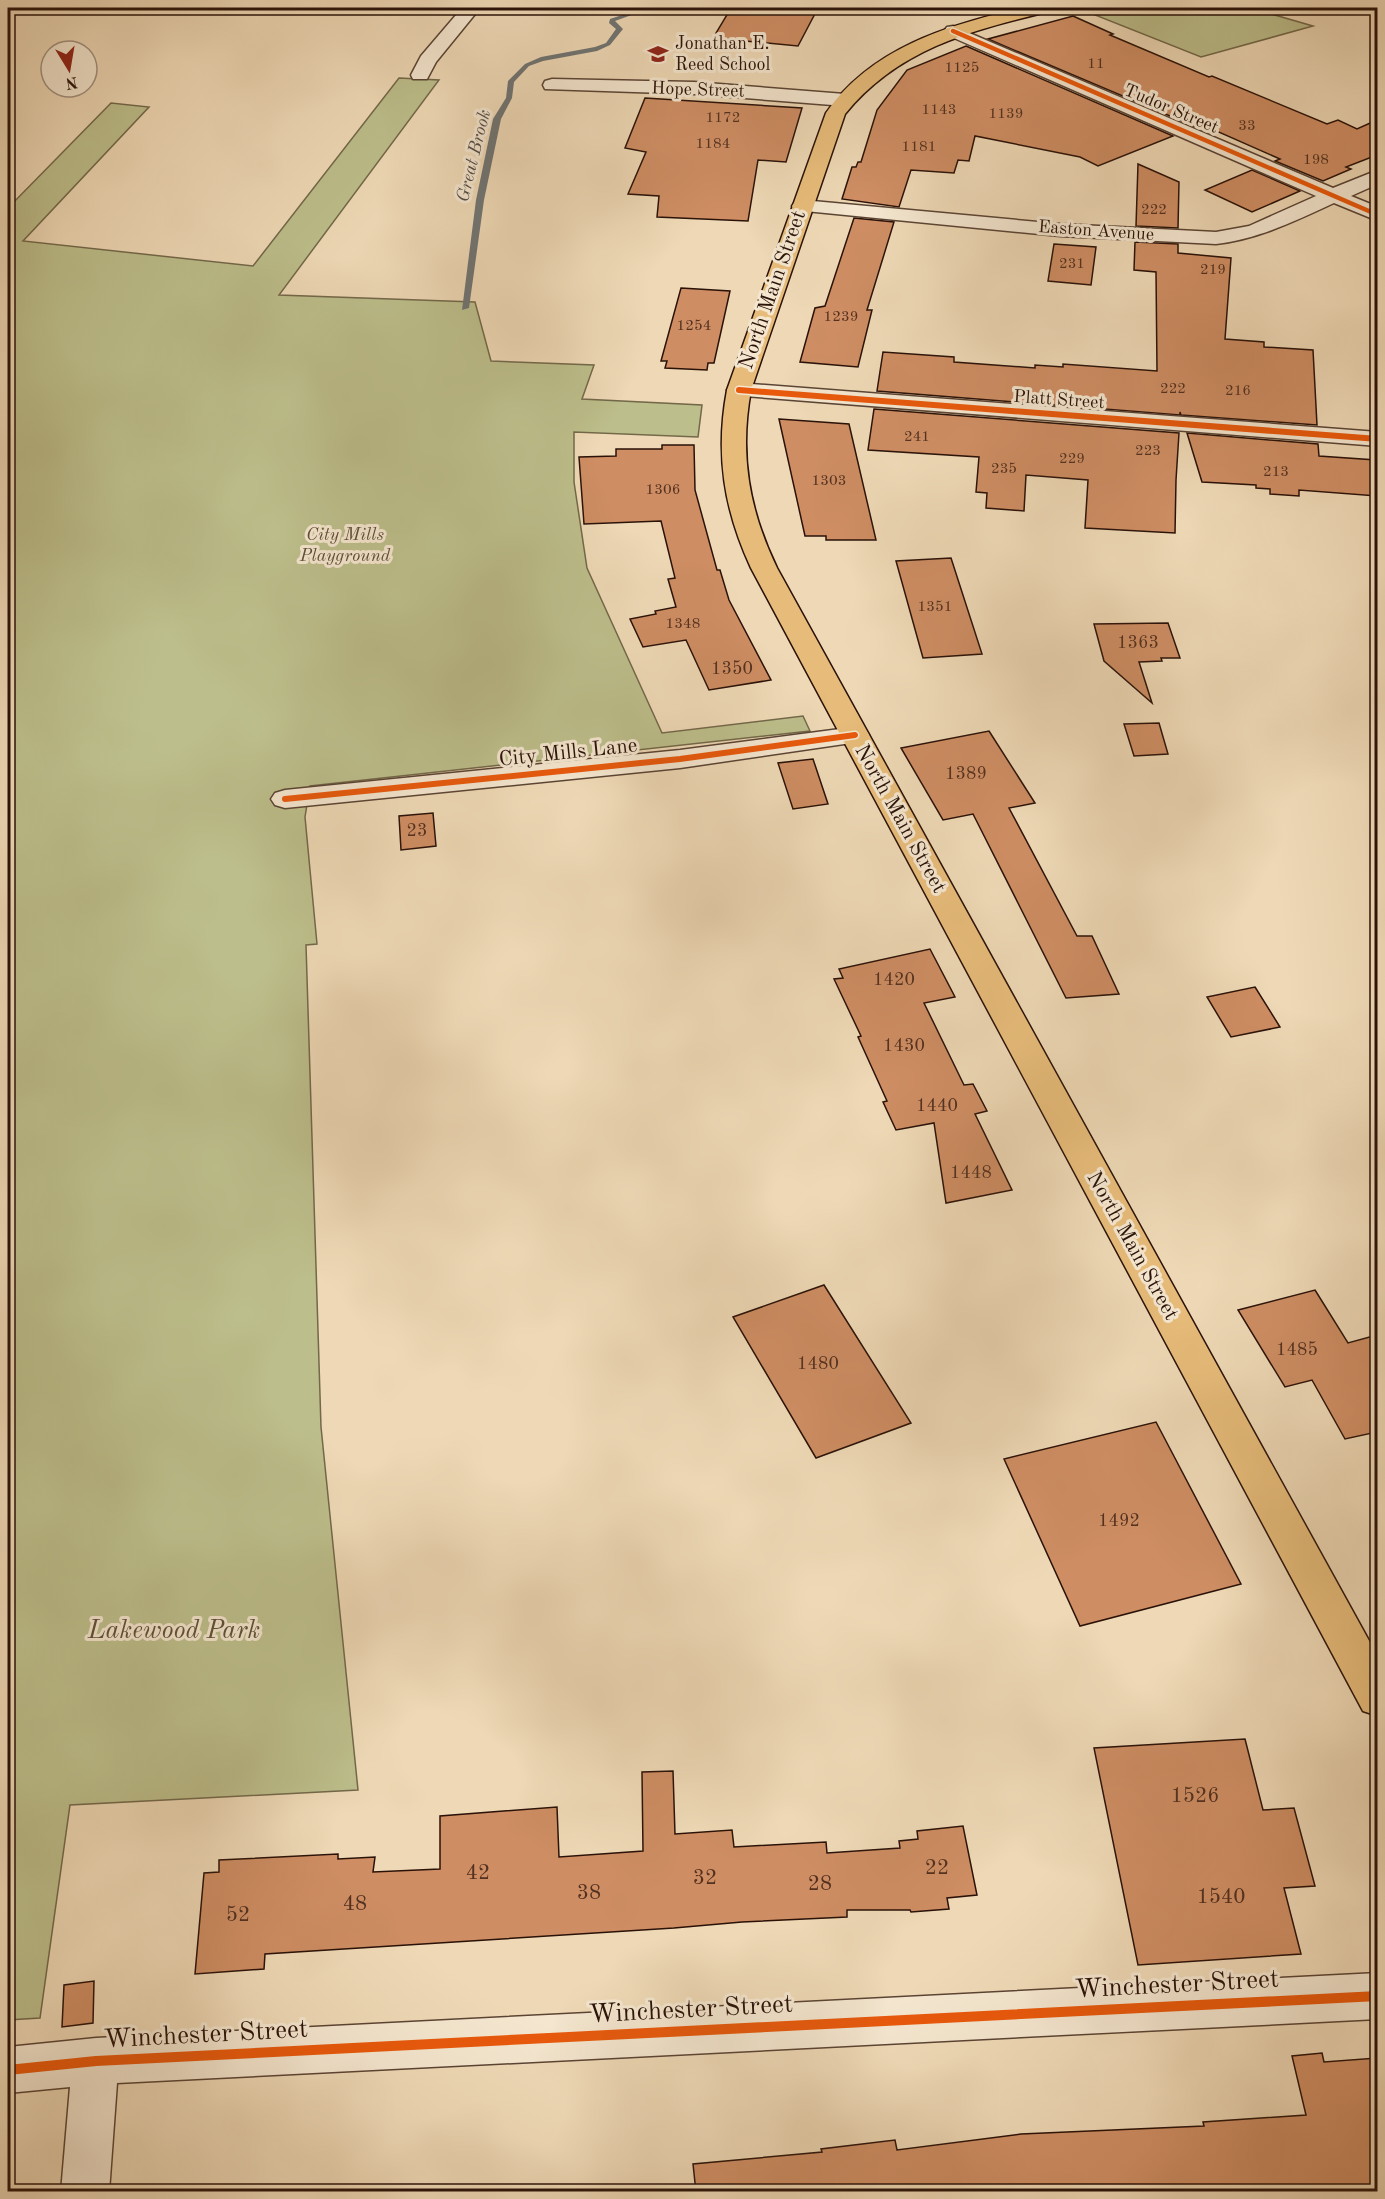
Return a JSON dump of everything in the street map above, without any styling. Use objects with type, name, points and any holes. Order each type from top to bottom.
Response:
[{"type":"main road","name":"North Main Street","points":[[1041,8],[953,31],[888,64],[863,81],[845,100],[830,124],[739,390],[734,410],[732,447],[735,484],[742,517],[757,555],[1377,1698]]},
{"type":"street","points":[[420,75],[428,60],[471,8]]},
{"type":"street","name":"Tudor Street","points":[[953,31],[1377,215]]},
{"type":"street","name":"Hope Street","points":[[552,85],[694,88],[845,100]]},
{"type":"street","name":"Easton Avenue","points":[[802,206],[1060,230],[1216,238],[1248,233],[1377,176]]},
{"type":"street","name":"Platt Street","points":[[739,390],[1377,439]]},
{"type":"street","name":"City Mills Lane","points":[[285,799],[680,759],[855,735]]},
{"type":"street","name":"Winchester Street","points":[[8,2070],[96,2061],[1377,1996]]},
{"type":"street","points":[[85,2192],[96,2061]]},
{"type":"green space","points":[[1098,8],[1256,8],[1254,9],[1313,26],[1201,57],[1085,11]]},
{"type":"green space","points":[[399,78],[439,80],[279,295],[475,302],[491,361],[594,365],[582,399],[702,405],[698,437],[574,432],[574,482],[587,568],[662,733],[803,716],[810,731],[310,786],[305,817],[317,944],[306,945],[321,1427],[358,1790],[70,1805],[40,2018],[8,2020],[8,208],[111,103],[149,107],[23,241],[253,266]]},
{"type":"building","points":[[731,8],[818,8],[798,46],[713,38]]},
{"type":"building","points":[[1073,16],[1113,34],[1110,35],[1327,124],[1338,120],[1357,129],[1377,120],[1377,155],[1346,167],[1351,169],[1323,181],[1275,161],[1280,159],[1203,125],[1196,127],[988,39]]},
{"type":"building","points":[[966,46],[1173,136],[1098,166],[1080,157],[975,136],[969,161],[958,160],[954,173],[911,170],[899,207],[842,199],[852,167],[856,167],[858,162],[861,162],[877,110],[907,70]]},
{"type":"building","points":[[645,98],[802,108],[786,162],[758,160],[748,221],[657,217],[659,196],[628,194],[646,152],[625,148]]},
{"type":"building","points":[[1138,164],[1179,182],[1178,228],[1136,226]]},
{"type":"building","points":[[1252,170],[1300,191],[1252,212],[1205,190]]},
{"type":"building","points":[[854,218],[894,222],[867,310],[872,310],[858,367],[800,362],[815,308],[825,306]]},
{"type":"building","points":[[1135,242],[1178,244],[1178,253],[1231,258],[1225,339],[1264,342],[1264,347],[1313,350],[1317,425],[1181,415],[1180,412],[1180,415],[877,391],[883,352],[954,357],[954,362],[1035,368],[1035,365],[1063,367],[1063,364],[1157,371],[1156,272],[1134,270]]},
{"type":"building","points":[[1054,244],[1096,247],[1091,285],[1048,281]]},
{"type":"building","points":[[681,288],[730,291],[714,363],[708,363],[707,370],[665,368],[667,361],[661,361]]},
{"type":"building","points":[[874,409],[1179,433],[1175,533],[1085,528],[1088,480],[1026,475],[1024,511],[986,508],[987,493],[976,492],[979,457],[868,450]]},
{"type":"building","points":[[779,419],[849,424],[876,540],[826,540],[826,536],[805,536]]},
{"type":"building","points":[[1187,433],[1318,444],[1319,456],[1376,460],[1377,496],[1299,490],[1299,496],[1270,494],[1270,489],[1256,488],[1256,485],[1202,482]]},
{"type":"building","points":[[662,445],[694,445],[695,490],[717,570],[720,570],[729,600],[771,680],[709,690],[686,640],[643,647],[630,619],[676,607],[668,579],[675,578],[661,521],[584,524],[579,457],[616,456],[616,449],[662,449]]},
{"type":"building","points":[[951,558],[982,654],[923,658],[896,561]]},
{"type":"building","points":[[1168,623],[1180,658],[1161,658],[1162,661],[1139,662],[1152,703],[1104,661],[1094,624]]},
{"type":"building","points":[[1159,723],[1168,754],[1134,756],[1124,724]]},
{"type":"building","points":[[989,731],[1035,803],[1009,808],[1077,936],[1092,936],[1119,994],[1066,998],[973,814],[943,820],[901,748]]},
{"type":"building","points":[[813,759],[828,804],[793,809],[778,763]]},
{"type":"building","points":[[433,813],[436,846],[401,850],[399,816]]},
{"type":"building","points":[[930,949],[955,997],[924,1003],[964,1085],[973,1084],[987,1111],[975,1114],[1012,1190],[946,1203],[934,1123],[896,1130],[883,1102],[887,1101],[858,1037],[861,1036],[834,979],[843,978],[839,969]]},
{"type":"building","points":[[1255,987],[1280,1027],[1231,1037],[1207,997]]},
{"type":"building","points":[[824,1285],[911,1423],[816,1458],[733,1317]]},
{"type":"building","points":[[1315,1290],[1348,1343],[1377,1335],[1377,1432],[1345,1439],[1312,1380],[1285,1387],[1238,1310]]},
{"type":"building","points":[[1156,1422],[1241,1584],[1080,1626],[1004,1459]]},
{"type":"building","points":[[1245,1739],[1263,1810],[1294,1808],[1315,1886],[1284,1888],[1301,1954],[1138,1965],[1094,1748]]},
{"type":"building","points":[[673,1771],[675,1834],[732,1830],[734,1847],[826,1842],[827,1853],[900,1848],[899,1841],[918,1839],[917,1831],[963,1826],[977,1895],[947,1898],[949,1909],[911,1912],[910,1910],[847,1910],[847,1917],[265,1954],[264,1969],[195,1974],[204,1873],[219,1872],[219,1860],[338,1854],[338,1859],[375,1857],[373,1872],[440,1869],[440,1816],[557,1807],[559,1857],[643,1851],[642,1772]]},
{"type":"building","points":[[94,1981],[93,2023],[62,2027],[64,1985]]},
{"type":"building","points":[[1322,2053],[1324,2062],[1377,2058],[1377,2192],[696,2192],[693,2164],[822,2152],[821,2149],[895,2140],[897,2150],[1021,2134],[1204,2126],[1203,2122],[1306,2115],[1292,2056]]},
{"type":"waterway","name":"Great Brook","points":[[465,308],[480,200],[497,119],[509,98],[511,81],[527,65],[541,59],[597,49],[608,44],[620,29],[612,23],[612,20],[648,8]]},
{"type":"cycle path","points":[[953,31],[1378,215]]},
{"type":"cycle path","points":[[739,390],[1378,439]]},
{"type":"cycle path","points":[[285,799],[680,759],[855,735]]},
{"type":"cycle path","points":[[8,2070],[96,2061],[1378,1996]]},
{"type":"place","name":"Jonathan E. Reed School","points":[[658,54]]},
{"type":"park label","name":"City Mills Playground","points":[[345,545]]},
{"type":"park label","name":"Lakewood Park","points":[[174,1631]]}]
